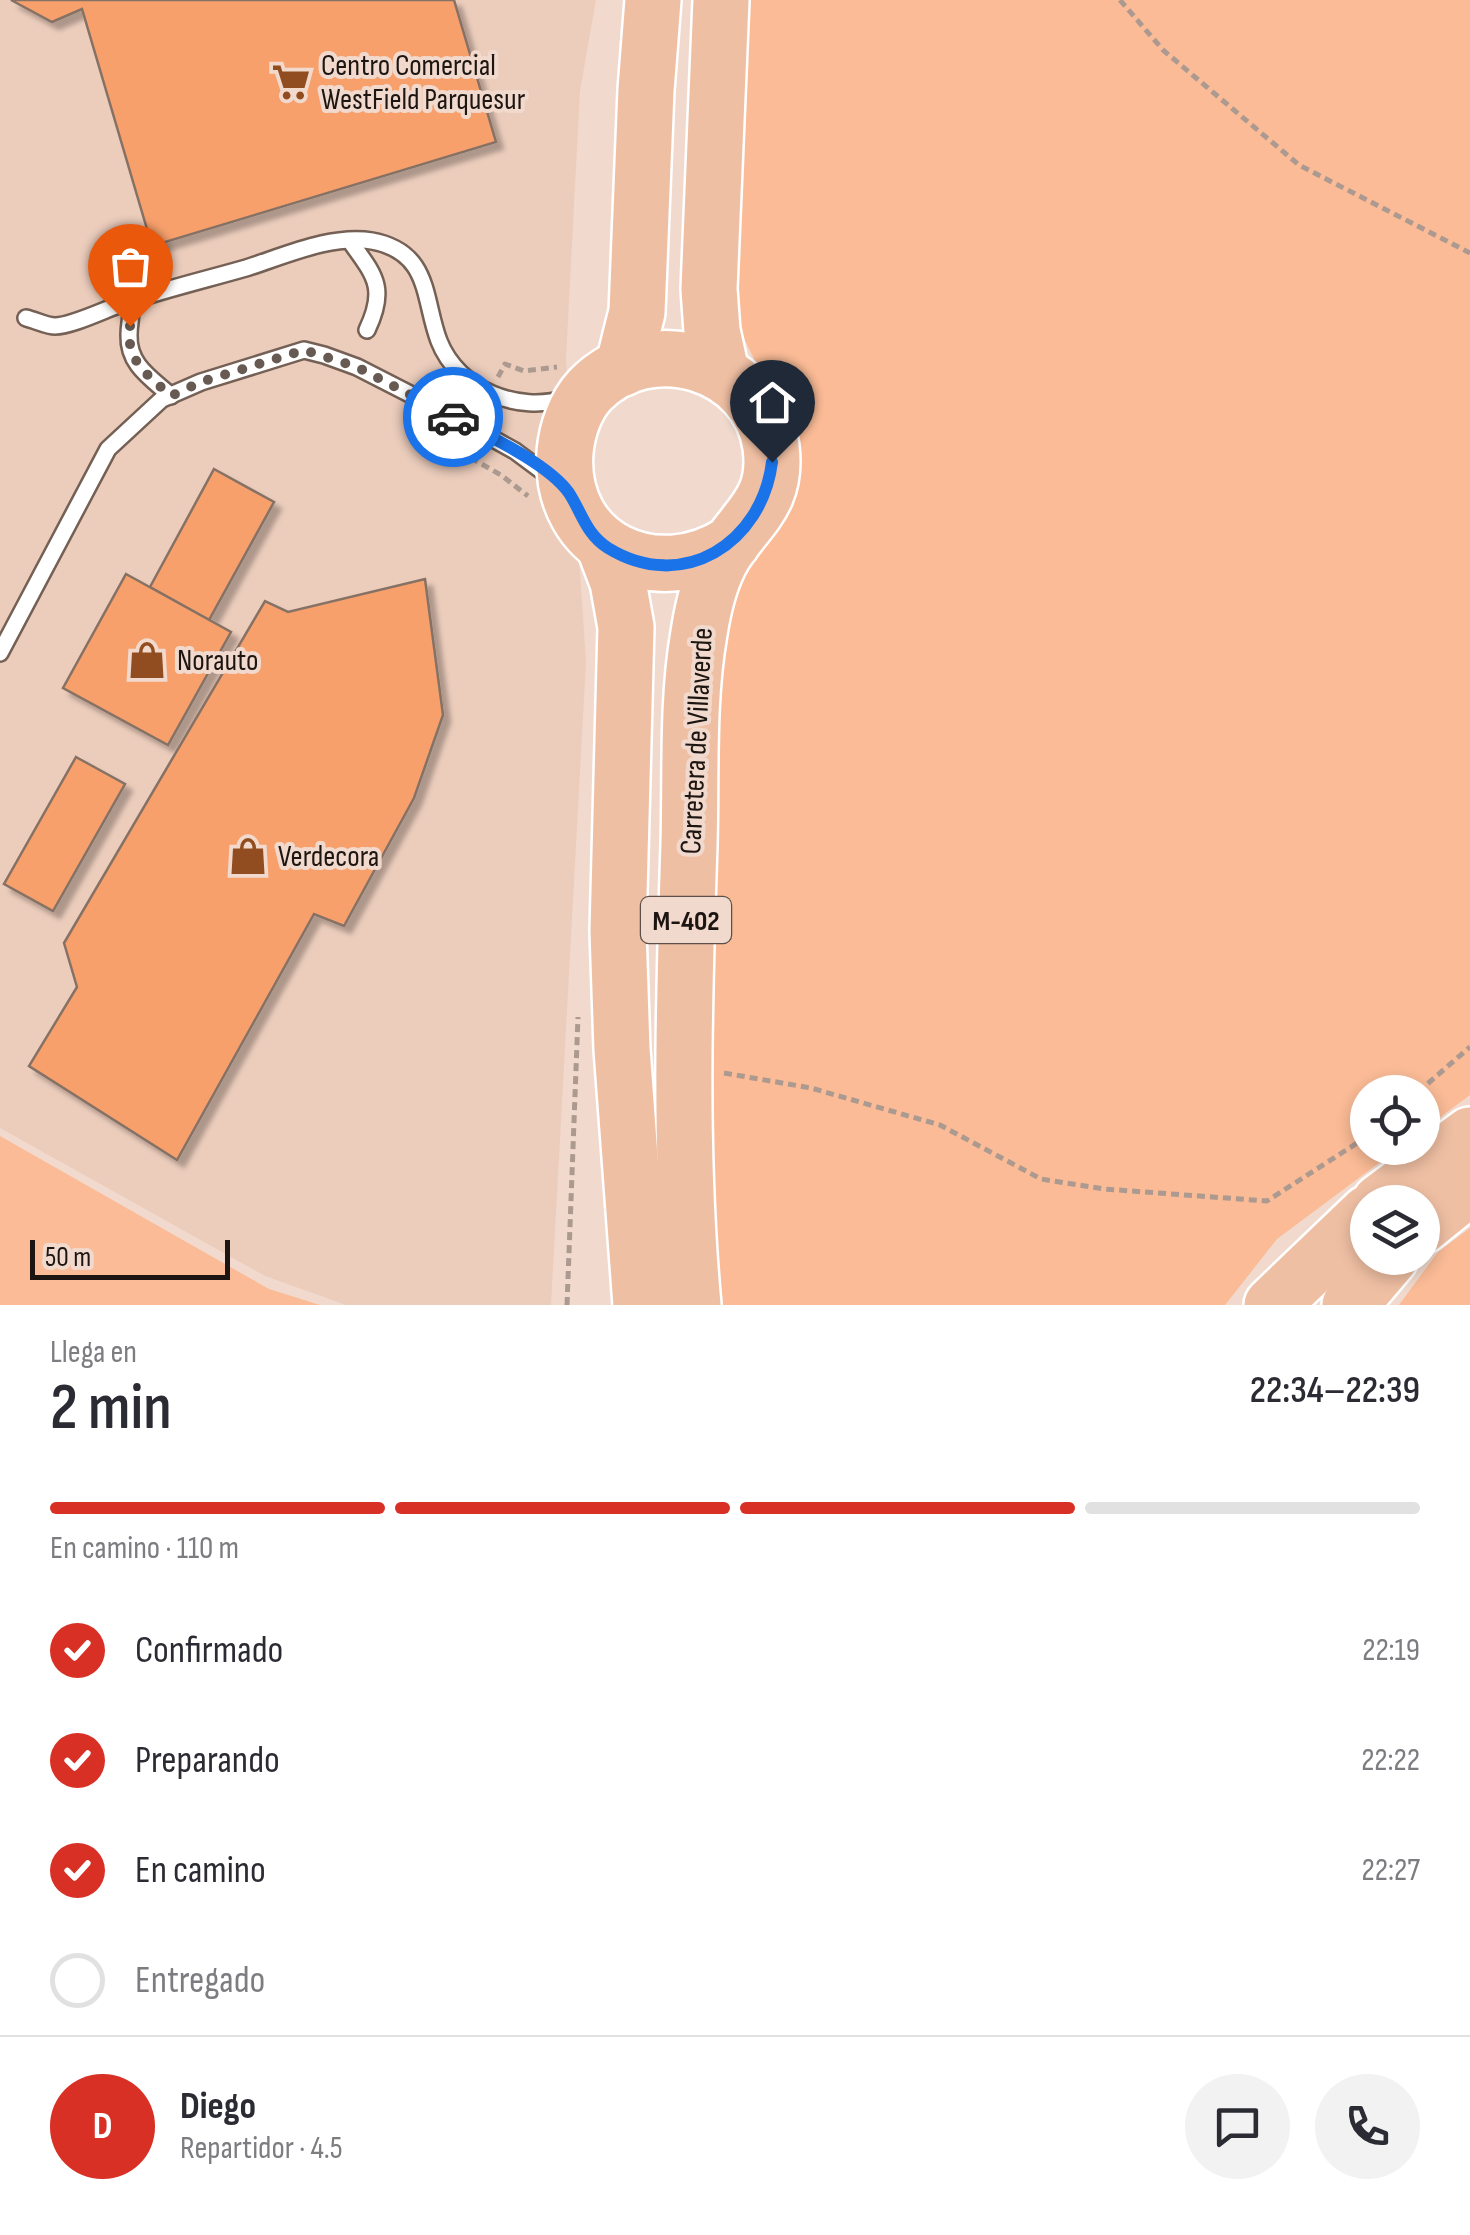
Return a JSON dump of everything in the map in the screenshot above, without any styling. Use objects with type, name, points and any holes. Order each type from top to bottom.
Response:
[{"type":"highway","points":[[593,374],[672,358],[721,372],[756,406],[768,434],[770,481],[759,508],[732,543],[696,560],[668,564],[630,558],[604,545],[553,499],[565,460],[568,431],[593,374],[638,312],[653,0]]},
{"type":"highway","points":[[721,372],[712,331],[708,261],[722,0]]},
{"type":"highway","name":"Carretera de Villaverde","points":[[693,1305],[683,1082],[695,664],[713,576],[732,543]]},
{"type":"highway","name":"M-402","points":[[604,545],[618,582],[626,626],[618,872],[599,997],[641,1305]]},
{"type":"highway","points":[[599,997],[606,1138],[603,1305]]},
{"type":"highway","points":[[1403,1185],[1470,1135]]},
{"type":"highway","points":[[1440,1211],[1470,1187]]},
{"type":"highway","points":[[1272,1305],[1350,1230]]},
{"type":"highway","points":[[1350,1305],[1376,1275]]},
{"type":"lane","points":[[26,318],[56,326],[316,247],[368,240],[394,248],[415,266],[428,289],[446,356],[474,384],[499,397],[533,405],[593,374]]},
{"type":"lane","points":[[350,241],[374,273],[379,305],[367,330]]},
{"type":"lane","points":[[130,301],[133,314],[128,338],[135,362],[171,396]]},
{"type":"lane","points":[[0,654],[108,449],[162,399],[201,382],[304,350],[357,367],[515,451],[553,499]]},
{"type":"path","points":[[1120,0],[1163,50],[1299,165],[1470,253]]},
{"type":"path","points":[[506,364],[534,372],[593,374]]},
{"type":"path","points":[[455,448],[553,499]]},
{"type":"path","points":[[567,1305],[599,997]]},
{"type":"path","points":[[1438,1075],[1470,1048]]},
{"type":"path","points":[[683,1082],[716,1072],[811,1088],[940,1125],[1041,1179],[1104,1189],[1267,1201],[1350,1148]]},
{"type":"shaded area","points":[[0,0],[596,0],[580,91],[566,359],[586,662],[551,1305],[346,1305],[265,1276],[0,1128]]},
{"type":"shaded area","points":[[742,0],[1470,0],[1470,1095],[1440,1117],[1440,1075],[1350,1075],[1350,1165],[1376,1165],[1277,1239],[1225,1305],[719,1305],[696,1041],[705,714],[740,570],[768,541],[800,470],[768,388],[731,311]]},
{"type":"shaded area","points":[[0,1136],[269,1289],[320,1305],[0,1305]]},
{"type":"shaded area","points":[[1470,1228],[1470,1305],[1399,1305],[1421,1275],[1440,1275],[1440,1250]]},
{"type":"building","name":"Centro Comercial WestField Parquesur","points":[[11,0],[454,0],[496,142],[152,246],[82,9],[52,22]]},
{"type":"building","name":"Norauto","points":[[214,469],[274,502],[209,620],[150,587]]},
{"type":"building","name":"Norauto","points":[[126,574],[231,632],[168,745],[63,688]]},
{"type":"building","name":"Verdecora","points":[[425,579],[443,715],[414,798],[344,926],[314,914],[177,1160],[29,1066],[77,987],[64,943],[265,601],[288,612]]},
{"type":"building","points":[[76,757],[125,784],[53,911],[4,884]]},
{"type":"way so far","points":[[130,326],[128,338],[135,362],[171,396],[201,382],[304,350],[357,367],[453,417]]},
{"type":"place","name":"Centro Comercial WestField Parquesur","points":[[291,82]]},
{"type":"place","name":"Norauto","points":[[147,660]]},
{"type":"place","name":"Verdecora","points":[[248,856]]},
{"type":"route","points":[[453,417],[544,471],[568,493],[587,528],[604,545],[654,564],[696,560],[732,543],[759,508],[770,481],[772,462]]}]
